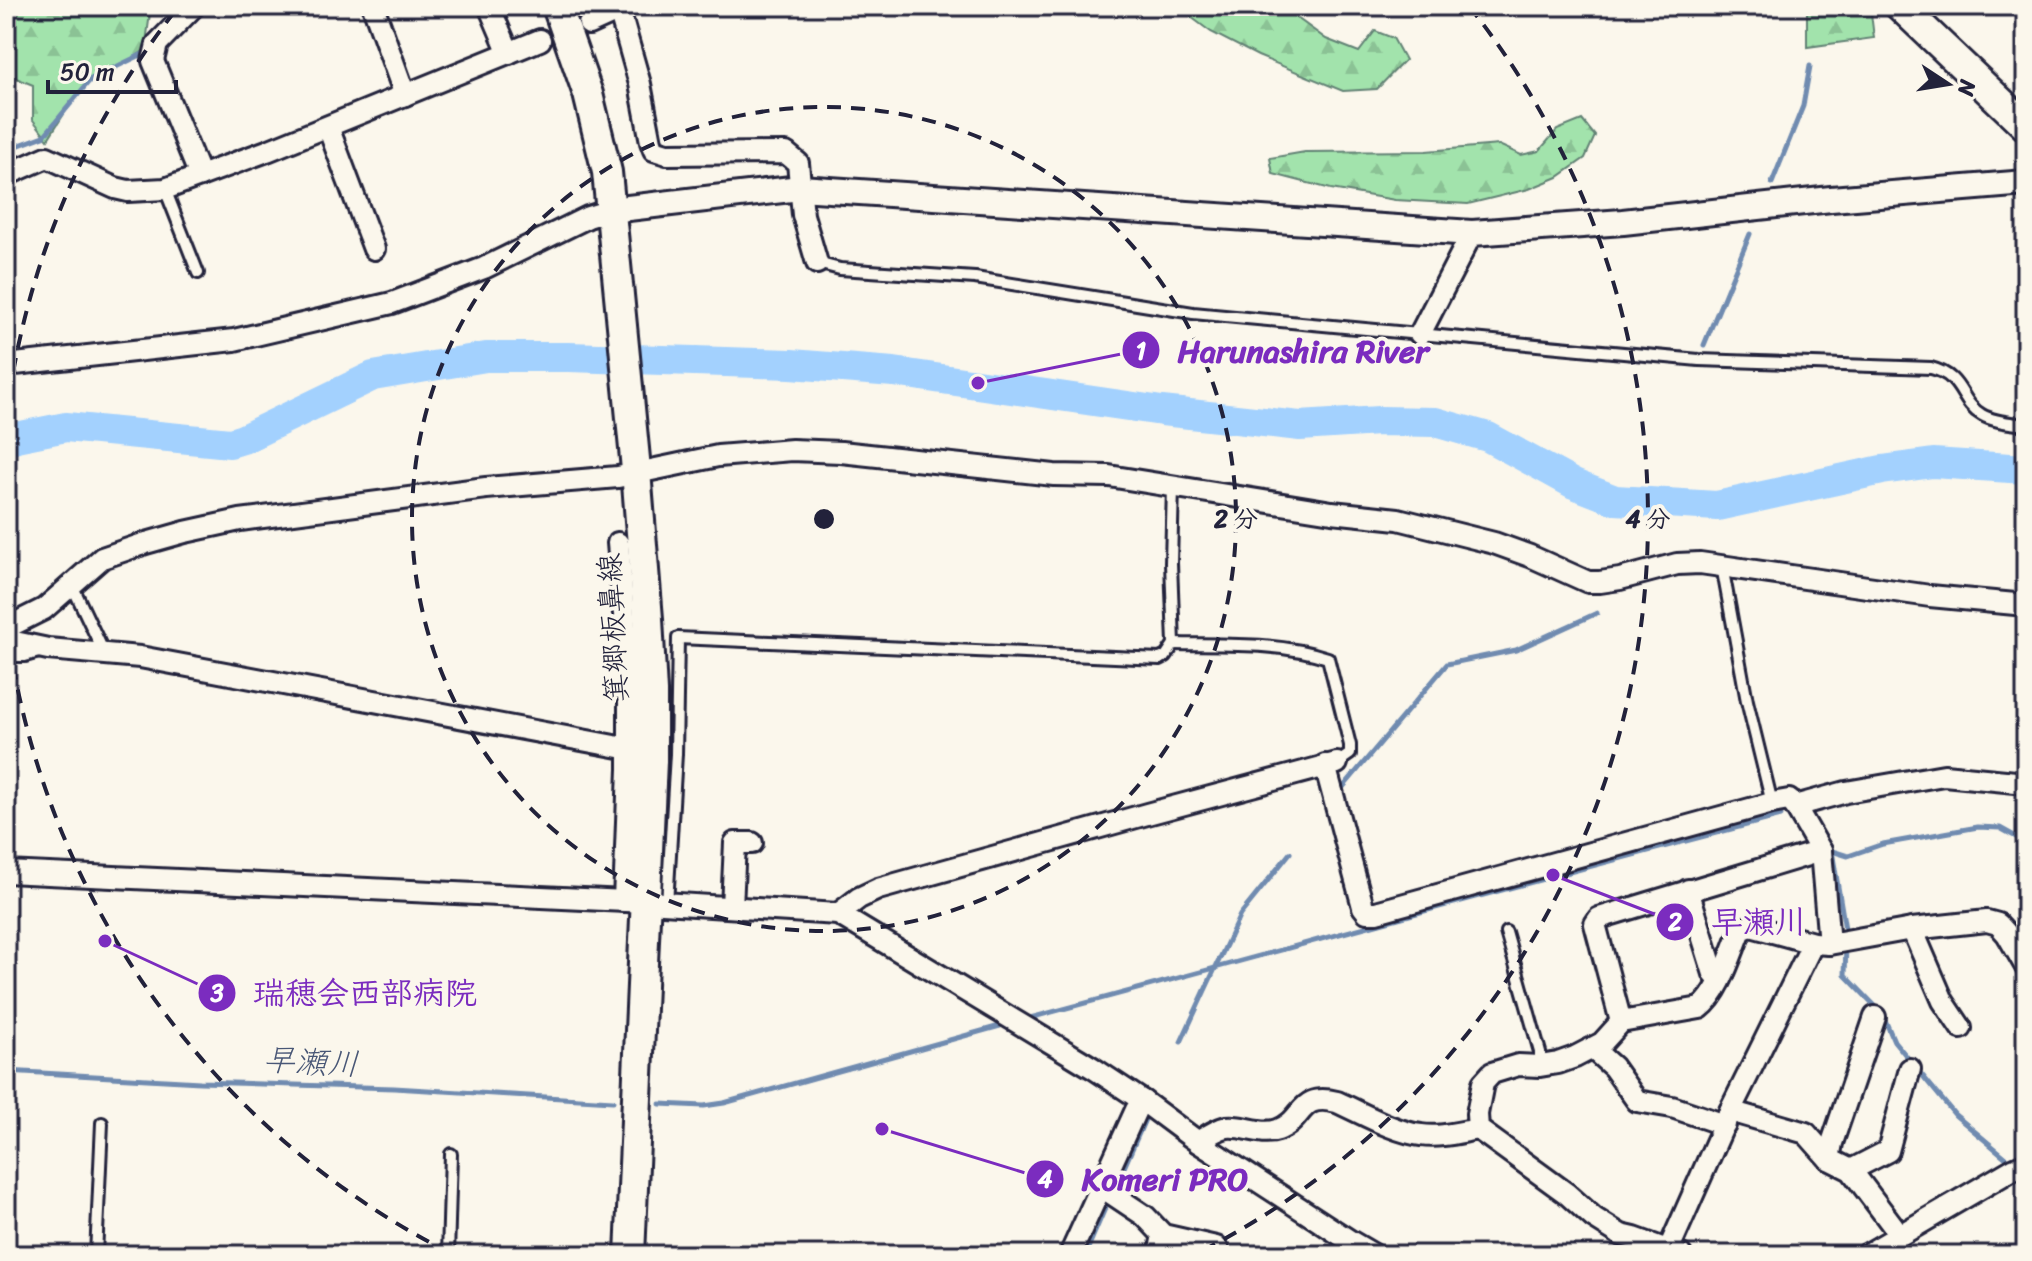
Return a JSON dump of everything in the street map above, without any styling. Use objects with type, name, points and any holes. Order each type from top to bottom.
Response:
[{"type":"main road","name":"箕郷板鼻線","points":[[557,6],[588,94],[607,172],[648,619],[652,761],[630,1255]]},
{"type":"main road","points":[[1900,6],[2026,126]]},
{"type":"street","points":[[194,6],[157,44],[153,61],[200,176]]},
{"type":"street","points":[[373,6],[405,95]]},
{"type":"street","points":[[489,6],[509,53]]},
{"type":"street","points":[[589,24],[619,8],[654,150],[667,154],[786,153],[798,163],[803,215],[817,263]]},
{"type":"street","points":[[6,175],[47,157],[115,188],[128,191],[165,189],[328,127],[540,40]]},
{"type":"street","points":[[328,127],[374,249]]},
{"type":"street","points":[[6,365],[234,340],[392,303],[484,268],[588,217],[611,210],[800,188],[1472,233],[1623,222],[2026,183]]},
{"type":"street","points":[[1420,334],[1472,233]]},
{"type":"street","points":[[6,628],[44,609],[102,558],[146,543],[240,520],[486,488],[618,477],[636,467],[792,450],[841,452],[1054,475],[1109,476],[1332,512],[1398,519],[1494,543],[1588,582],[1610,581],[1677,564],[1722,566],[1930,596],[2026,605]]},
{"type":"street","points":[[618,543],[626,630],[630,749],[646,902]]},
{"type":"street","points":[[6,638],[48,649],[140,657],[630,749]]},
{"type":"street","points":[[838,914],[878,889],[1331,764],[1363,907],[1367,912],[1789,800],[1821,851],[1821,943],[1728,1118],[1675,1253],[1634,1238],[1620,1245],[1566,1193],[1478,1129],[1423,1136],[1327,1099],[1312,1100],[1280,1129],[1267,1132],[1227,1127],[1198,1142]]},
{"type":"street","points":[[1795,806],[1846,792],[1944,775],[2026,783]]},
{"type":"street","points":[[732,907],[735,843],[752,843]]},
{"type":"street","points":[[1621,1022],[1595,924],[1599,918],[1821,851]]},
{"type":"street","points":[[6,872],[838,914],[1093,1068],[1198,1142],[1374,1255]]},
{"type":"street","points":[[1688,890],[1714,974],[1720,980]]},
{"type":"street","points":[[1478,1129],[1477,1114],[1483,1083],[1492,1073],[1518,1065],[1540,1066],[1567,1060],[1602,1043],[1621,1022],[1700,1008],[1708,1002],[1720,980],[1741,930],[1751,926],[1821,943],[1987,921],[1998,924],[2007,934],[2026,967]]},
{"type":"street","points":[[1912,929],[1943,1001],[1961,1028]]},
{"type":"street","points":[[1829,1159],[1875,1017]]},
{"type":"street","points":[[1593,1049],[1613,1067],[1637,1101],[1806,1133],[1829,1159],[1851,1170],[1900,1235]]},
{"type":"street","points":[[1851,1170],[1888,1151],[1910,1069]]},
{"type":"street","points":[[1070,1255],[1136,1110],[1143,1101]]},
{"type":"street","points":[[1866,1255],[2026,1163]]},
{"type":"street","points":[[1100,1186],[1145,1216],[1161,1245],[1216,1247],[1218,1255]]},
{"type":"lane","points":[[165,189],[198,273]]},
{"type":"lane","points":[[817,263],[840,269],[975,278],[1193,313],[1699,360],[1931,368],[1943,371],[1953,379],[1974,409],[1982,415],[2026,425]]},
{"type":"lane","points":[[646,902],[676,754],[678,638],[1160,659],[1174,644],[1171,563],[1173,487]]},
{"type":"lane","points":[[1722,566],[1747,701],[1772,803]]},
{"type":"lane","points":[[72,585],[104,653]]},
{"type":"lane","points":[[1174,644],[1263,646],[1328,658],[1350,745],[1350,754],[1331,764]]},
{"type":"lane","points":[[6,656],[25,656],[48,649]]},
{"type":"lane","points":[[1506,932],[1540,1052],[1540,1066]]},
{"type":"lane","points":[[96,1255],[102,1123]]},
{"type":"lane","points":[[448,1255],[451,1154]]},
{"type":"lane","points":[[6,1252],[59,1255]]},
{"type":"green space","points":[[6,6],[151,6],[145,50],[90,80],[48,139],[33,120],[33,85],[6,74]]},
{"type":"green space","points":[[1191,6],[1233,6],[1253,13],[1282,7],[1326,39],[1359,52],[1375,31],[1393,38],[1405,60],[1377,89],[1343,91],[1258,56],[1211,32],[1191,17]]},
{"type":"green space","points":[[1807,6],[1866,6],[1871,13],[1874,38],[1807,47]]},
{"type":"green space","points":[[1582,120],[1595,136],[1585,158],[1558,177],[1529,189],[1468,204],[1395,200],[1331,189],[1273,174],[1270,158],[1305,152],[1426,151],[1499,145],[1521,155],[1539,151],[1557,130]]},
{"type":"waterway","points":[[197,16],[208,6]]},
{"type":"waterway","points":[[6,150],[44,136],[91,79],[151,50]]},
{"type":"waterway","points":[[1772,183],[1803,106],[1810,66]]},
{"type":"waterway","points":[[1704,345],[1750,234]]},
{"type":"waterway","points":[[6,442],[16,437],[66,427],[230,443],[373,376],[486,357],[568,357],[791,364],[894,372],[1162,411],[1300,426],[1379,421],[1435,422],[1488,437],[1574,484],[1615,500],[1717,506],[1882,470],[1933,463],[2026,469]]},
{"type":"waterway","points":[[1339,792],[1447,664],[1516,650],[1597,613]]},
{"type":"waterway","name":"早瀬川","points":[[1030,1018],[1781,816]]},
{"type":"waterway","points":[[1832,851],[1848,856],[1883,844],[1978,827],[2000,828],[2018,838],[2026,838]]},
{"type":"waterway","name":"早瀬川","points":[[1827,844],[1832,851],[1846,935]]},
{"type":"waterway","points":[[1181,1042],[1240,915],[1290,853]]},
{"type":"waterway","name":"早瀬川","points":[[1846,945],[1845,975],[1882,1013],[1894,1041],[1955,1115],[2011,1162]]},
{"type":"waterway","name":"早瀬川","points":[[660,1104],[704,1106],[724,1103],[1000,1026]]},
{"type":"waterway","name":"早瀬川","points":[[6,1071],[613,1101]]},
{"type":"waterway","points":[[1119,1179],[1146,1117]]},
{"type":"waterway","points":[[1085,1255],[1106,1206]]},
{"type":"place","name":"Harunashira River","points":[[978,383]]},
{"type":"place","name":"早瀬川","points":[[1553,875]]},
{"type":"place","name":"瑞穂会西部病院","points":[[105,941]]},
{"type":"place","name":"Komeri PRO","points":[[882,1129]]}]
